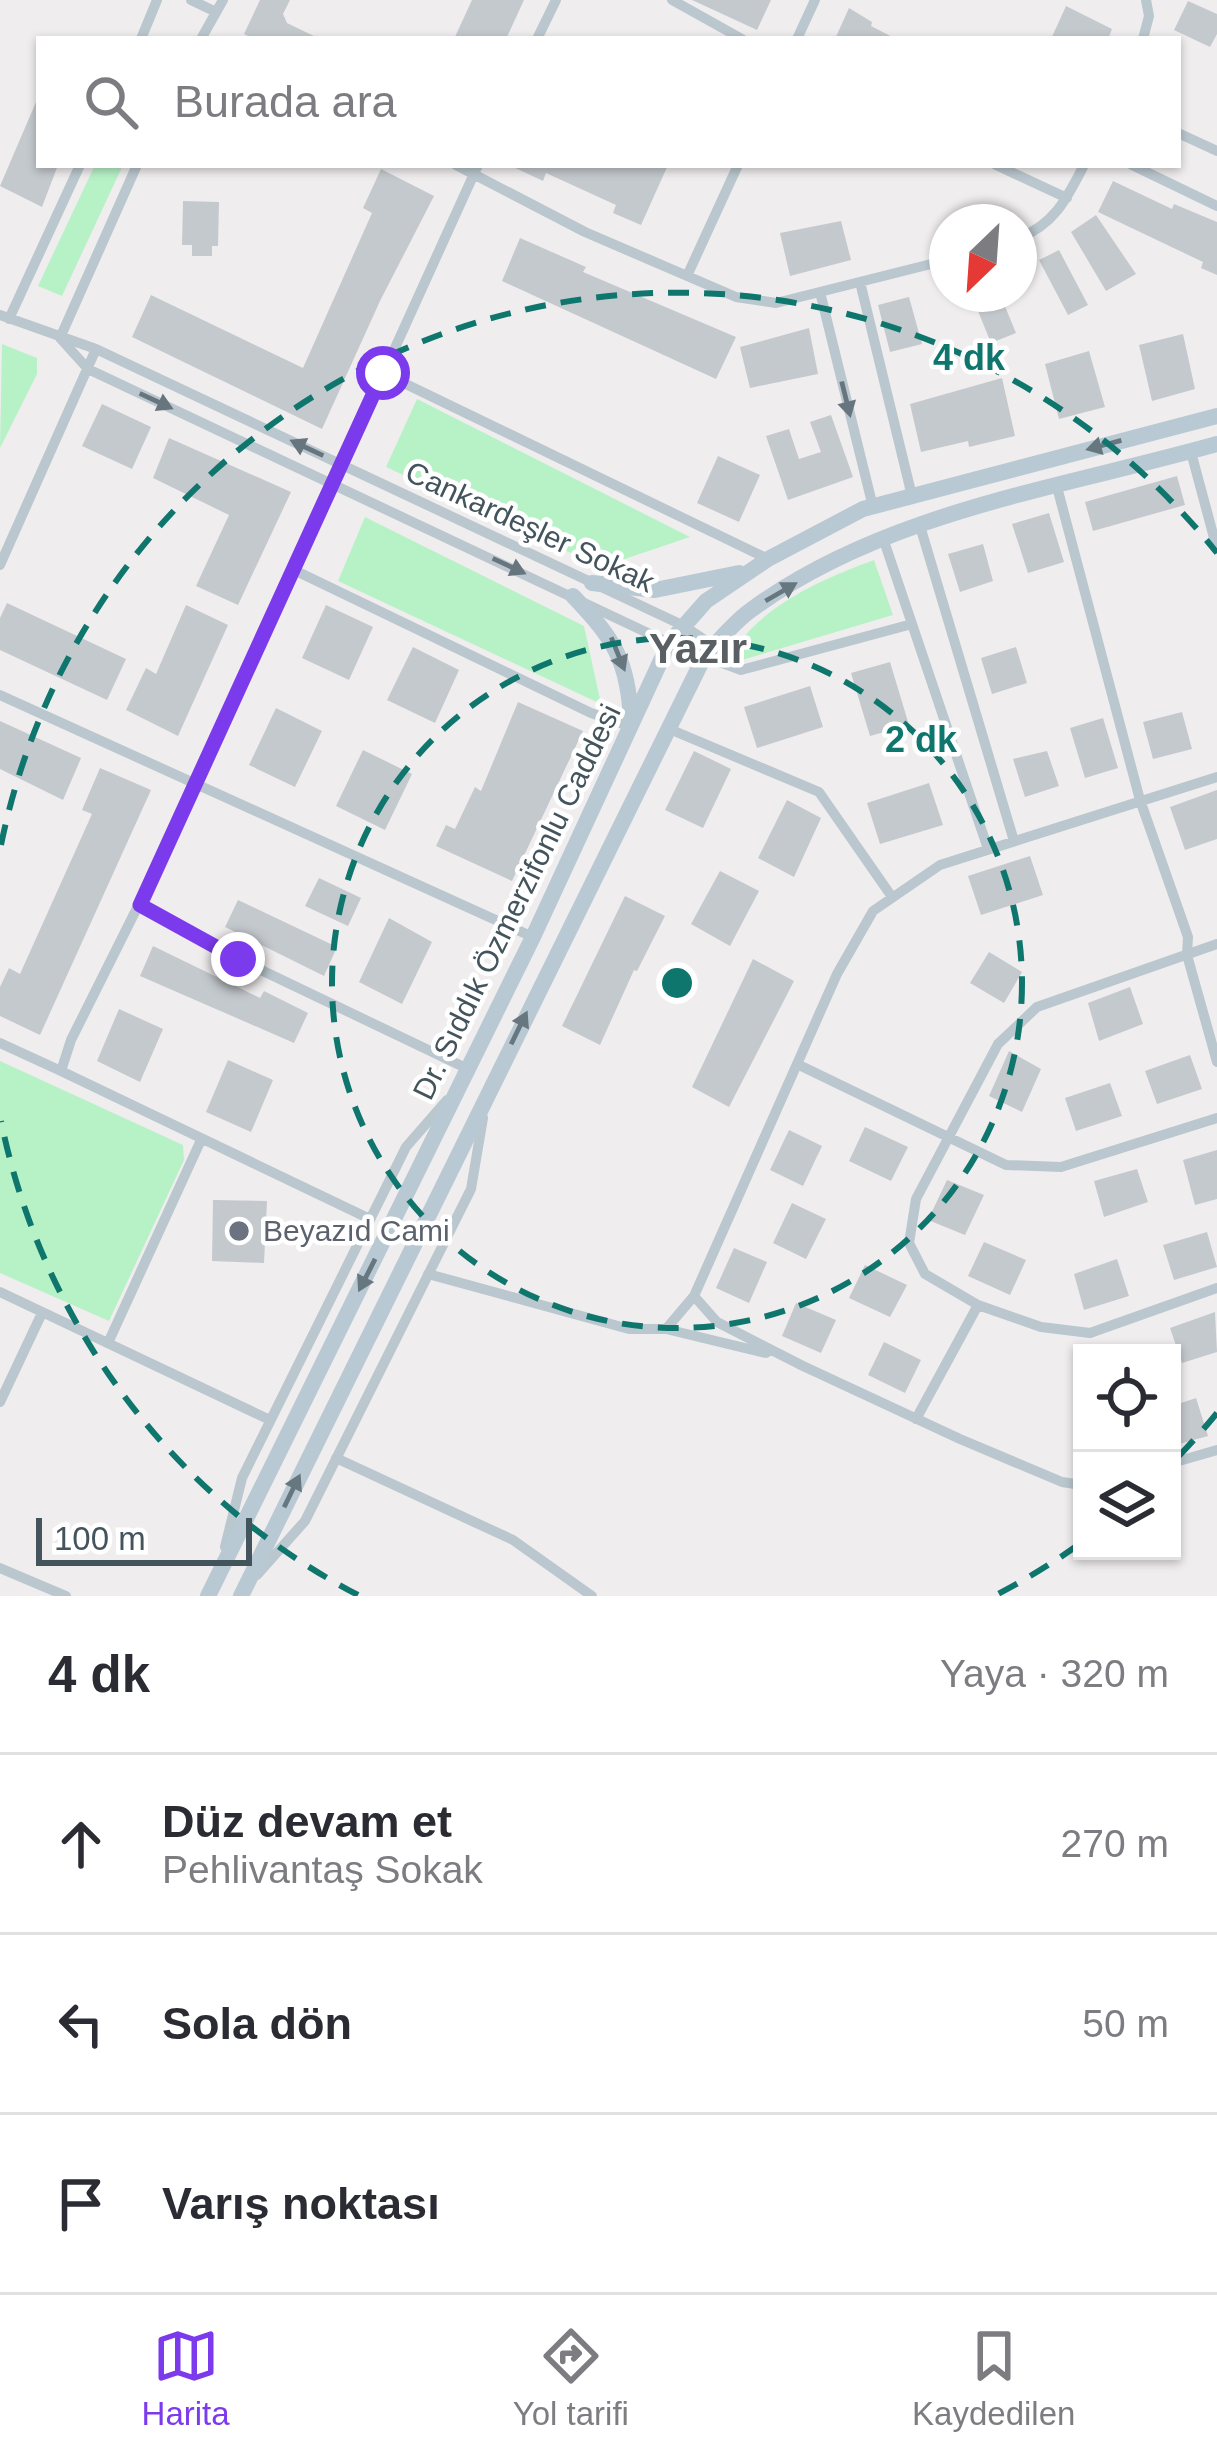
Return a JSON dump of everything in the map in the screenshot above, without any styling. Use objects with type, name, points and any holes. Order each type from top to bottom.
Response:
[{"type":"main road","name":"Dr. Sıddık Özmerzifonlu Caddesi","points":[[208,1596],[533,937],[669,643],[682,625],[706,601],[768,559],[873,506],[1217,416]]},
{"type":"main road","name":"Dr. Sıddık Özmerzifonlu Caddesi","points":[[242,1593],[709,650],[750,611],[834,561],[920,526],[1217,444]]},
{"type":"main road","points":[[592,583],[655,590],[752,570]]},
{"type":"main road","points":[[573,596],[609,633],[623,660],[632,727]]},
{"type":"street","points":[[143,36],[157,0]]},
{"type":"street","points":[[191,0],[219,6],[203,36]]},
{"type":"street","points":[[538,36],[556,0]]},
{"type":"street","points":[[672,0],[737,36]]},
{"type":"street","points":[[798,36],[815,0]]},
{"type":"street","points":[[1144,36],[1149,16],[1146,0]]},
{"type":"street","points":[[1181,134],[1217,151]]},
{"type":"street","points":[[5,317],[79,168]]},
{"type":"street","points":[[59,338],[136,168]]},
{"type":"street","points":[[687,276],[737,168]]},
{"type":"street","points":[[1002,168],[1066,198]]},
{"type":"street","points":[[1037,231],[1066,198],[1082,168]]},
{"type":"street","points":[[1138,168],[1217,206]]},
{"type":"street","points":[[61,1071],[71,1040],[197,784],[476,169],[586,232],[736,297],[776,303],[929,265]]},
{"type":"street","points":[[860,282],[912,496]]},
{"type":"street","points":[[820,292],[873,506]]},
{"type":"street","name":"Cankardeşler Sokak","points":[[5,317],[96,349],[682,625],[709,650]]},
{"type":"street","name":"Cankardeşler Sokak","points":[[59,338],[88,369],[669,643],[709,650]]},
{"type":"street","points":[[0,565],[96,349]]},
{"type":"street","points":[[383,373],[768,559]]},
{"type":"street","points":[[1191,452],[1217,549]]},
{"type":"street","points":[[1057,487],[1140,800],[1188,937],[1187,955],[1217,1063]]},
{"type":"street","points":[[920,526],[1014,841]]},
{"type":"street","points":[[884,541],[988,849]]},
{"type":"street","points":[[294,570],[591,713],[632,727]]},
{"type":"street","points":[[709,650],[741,670],[912,624]]},
{"type":"street","points":[[0,695],[533,937]]},
{"type":"street","points":[[667,728],[819,792],[892,897]]},
{"type":"street","points":[[666,1329],[694,1296],[836,974],[873,910],[940,865],[1217,777]]},
{"type":"street","points":[[140,905],[464,1076],[406,1147],[270,1420],[242,1478],[219,1573]]},
{"type":"street","points":[[1217,944],[1037,1007],[998,1044],[916,1199],[909,1243],[925,1274],[978,1305],[1041,1327],[1090,1333],[1217,1288]]},
{"type":"street","points":[[0,1043],[370,1219]]},
{"type":"street","points":[[797,1064],[1006,1165],[1061,1167],[1217,1118]]},
{"type":"street","points":[[242,1593],[304,1521],[471,1189],[487,1094]]},
{"type":"street","points":[[107,1343],[201,1140]]},
{"type":"street","points":[[428,1274],[629,1329],[666,1329],[803,1366]]},
{"type":"street","points":[[0,1292],[270,1420]]},
{"type":"street","points":[[694,1296],[717,1322],[803,1366],[1073,1484]]},
{"type":"street","points":[[916,1419],[978,1305]]},
{"type":"street","points":[[0,1402],[42,1313]]},
{"type":"street","points":[[1181,1460],[1217,1450]]},
{"type":"street","points":[[336,1458],[513,1540],[592,1596]]},
{"type":"street","points":[[0,1567],[66,1596]]},
{"type":"green space","points":[[94,168],[122,168],[62,296],[38,286]]},
{"type":"green space","points":[[2,344],[37,358],[37,374],[0,448]]},
{"type":"green space","points":[[417,399],[690,537],[601,567],[386,467]]},
{"type":"green space","points":[[365,517],[584,626],[601,704],[338,581]]},
{"type":"green space","points":[[874,560],[893,615],[742,660],[736,647],[764,617],[817,584]]},
{"type":"green space","points":[[0,1061],[183,1145],[184,1160],[109,1321],[0,1273]]},
{"type":"building","points":[[260,0],[290,0],[283,14],[287,23],[314,36],[248,36],[244,34]]},
{"type":"building","points":[[472,0],[524,0],[507,36],[455,36]]},
{"type":"building","points":[[692,0],[771,0],[757,30]]},
{"type":"building","points":[[1188,1],[1217,14],[1217,34],[1210,47],[1174,30]]},
{"type":"building","points":[[1066,6],[1112,29],[1109,36],[1052,36]]},
{"type":"building","points":[[849,8],[890,36],[836,36]]},
{"type":"building","points":[[36,102],[36,168],[57,168],[42,207],[0,186]]},
{"type":"building","points":[[515,168],[667,168],[641,225],[613,213],[616,205],[546,173],[543,181]]},
{"type":"building","points":[[381,169],[434,196],[322,429],[132,337],[151,295],[303,368],[372,213],[363,208]]},
{"type":"building","points":[[1113,181],[1172,209],[1174,204],[1217,222],[1217,275],[1201,268],[1203,262],[1098,212]]},
{"type":"building","points":[[183,201],[219,202],[218,246],[212,246],[212,256],[192,256],[192,245],[182,245]]},
{"type":"building","points":[[1096,215],[1136,274],[1106,291],[1071,232]]},
{"type":"building","points":[[841,221],[851,260],[790,276],[780,233]]},
{"type":"building","points":[[520,238],[586,267],[583,272],[736,337],[716,379],[502,281]]},
{"type":"building","points":[[1059,250],[1088,305],[1068,315],[1039,260]]},
{"type":"building","points":[[909,297],[922,344],[890,352],[878,305]]},
{"type":"building","points":[[978,312],[1007,312],[1016,333],[991,343]]},
{"type":"building","points":[[809,328],[818,374],[750,388],[740,347]]},
{"type":"building","points":[[1183,334],[1195,389],[1152,401],[1139,345]]},
{"type":"building","points":[[1089,351],[1105,407],[1059,419],[1045,364]]},
{"type":"building","points":[[1002,378],[1015,436],[921,452],[910,404]]},
{"type":"building","points":[[102,404],[151,427],[132,469],[82,446]]},
{"type":"building","points":[[831,415],[853,477],[788,500],[766,436],[789,429],[799,459],[821,452],[810,422]]},
{"type":"building","points":[[169,438],[291,492],[238,605],[196,586],[229,515],[153,478]]},
{"type":"building","points":[[718,456],[760,475],[739,522],[697,503]]},
{"type":"building","points":[[1177,476],[1185,505],[1093,531],[1085,502]]},
{"type":"building","points":[[1049,513],[1064,562],[1028,573],[1012,524]]},
{"type":"building","points":[[983,544],[993,581],[960,592],[948,554]]},
{"type":"building","points":[[7,603],[126,659],[107,700],[0,650],[0,618]]},
{"type":"building","points":[[186,605],[228,625],[178,736],[126,710],[146,668],[156,674]]},
{"type":"building","points":[[326,605],[373,627],[349,680],[302,658]]},
{"type":"building","points":[[413,647],[459,670],[435,723],[387,700]]},
{"type":"building","points":[[1016,647],[1027,683],[992,694],[981,658]]},
{"type":"building","points":[[890,662],[909,725],[870,736],[851,673]]},
{"type":"building","points":[[810,686],[823,727],[757,748],[744,707]]},
{"type":"building","points":[[518,702],[583,731],[512,881],[436,846],[446,825],[455,829],[475,787],[481,791]]},
{"type":"building","points":[[276,708],[322,731],[295,787],[249,765]]},
{"type":"building","points":[[1182,712],[1192,749],[1153,759],[1143,722]]},
{"type":"building","points":[[1103,718],[1118,768],[1085,778],[1070,728]]},
{"type":"building","points":[[0,721],[81,758],[63,800],[0,769]]},
{"type":"building","points":[[363,750],[412,774],[385,830],[336,806]]},
{"type":"building","points":[[694,751],[731,769],[703,828],[665,810]]},
{"type":"building","points":[[1047,751],[1059,786],[1025,797],[1013,759]]},
{"type":"building","points":[[100,768],[151,790],[40,1035],[0,1016],[0,987],[9,968],[20,974],[92,814],[82,810]]},
{"type":"building","points":[[929,783],[943,825],[880,844],[867,803]]},
{"type":"building","points":[[1217,790],[1217,839],[1185,850],[1170,807]]},
{"type":"building","points":[[787,800],[821,818],[794,877],[758,858]]},
{"type":"building","points":[[1030,856],[1043,895],[981,915],[968,876]]},
{"type":"building","points":[[720,871],[759,891],[730,946],[691,924]]},
{"type":"building","points":[[319,878],[361,898],[348,926],[305,906]]},
{"type":"building","points":[[625,896],[665,916],[600,1045],[562,1026]]},
{"type":"building","points":[[238,900],[337,947],[324,976],[225,927]]},
{"type":"building","points":[[389,918],[432,942],[402,1004],[359,982]]},
{"type":"building","points":[[153,946],[260,998],[264,991],[308,1013],[294,1043],[140,976]]},
{"type":"building","points":[[989,952],[1022,972],[1004,1003],[970,983]]},
{"type":"building","points":[[753,959],[794,981],[729,1107],[692,1087]]},
{"type":"building","points":[[1130,987],[1143,1024],[1099,1041],[1088,1003]]},
{"type":"building","points":[[119,1009],[163,1029],[140,1082],[97,1061]]},
{"type":"building","points":[[1009,1051],[1041,1069],[1022,1112],[989,1096]]},
{"type":"building","points":[[1190,1055],[1202,1089],[1157,1104],[1145,1071]]},
{"type":"building","points":[[228,1060],[273,1080],[251,1132],[206,1112]]},
{"type":"building","points":[[1110,1083],[1122,1116],[1076,1131],[1065,1098]]},
{"type":"building","points":[[865,1127],[908,1147],[891,1181],[849,1161]]},
{"type":"building","points":[[789,1130],[822,1146],[803,1186],[770,1170]]},
{"type":"building","points":[[1217,1150],[1217,1199],[1195,1205],[1183,1160]]},
{"type":"building","points":[[1137,1169],[1148,1202],[1104,1217],[1094,1181]]},
{"type":"building","points":[[947,1180],[984,1195],[965,1235],[928,1220]]},
{"type":"building","name":"Beyazıd Cami","points":[[213,1200],[267,1201],[264,1263],[212,1261]]},
{"type":"building","points":[[792,1203],[826,1219],[806,1259],[773,1243]]},
{"type":"building","points":[[1207,1232],[1217,1267],[1174,1280],[1163,1245]]},
{"type":"building","points":[[984,1242],[1026,1260],[1010,1295],[968,1276]]},
{"type":"building","points":[[734,1248],[767,1262],[749,1303],[716,1288]]},
{"type":"building","points":[[1117,1259],[1129,1296],[1084,1310],[1074,1274]]},
{"type":"building","points":[[865,1265],[907,1285],[890,1317],[849,1298]]},
{"type":"building","points":[[796,1303],[836,1320],[821,1353],[782,1336]]},
{"type":"building","points":[[1215,1312],[1217,1352],[1182,1363],[1181,1344],[1175,1344],[1170,1328]]},
{"type":"building","points":[[884,1342],[921,1360],[905,1393],[868,1375]]},
{"type":"building","points":[[1196,1398],[1208,1436],[1181,1444],[1181,1403]]},
{"type":"place","name":"Beyazıd Cami","points":[[239,1231]]},
{"type":"district","name":"Yazır","points":[[698,648]]},
{"type":"route","points":[[238,959],[140,905],[383,373]]}]
